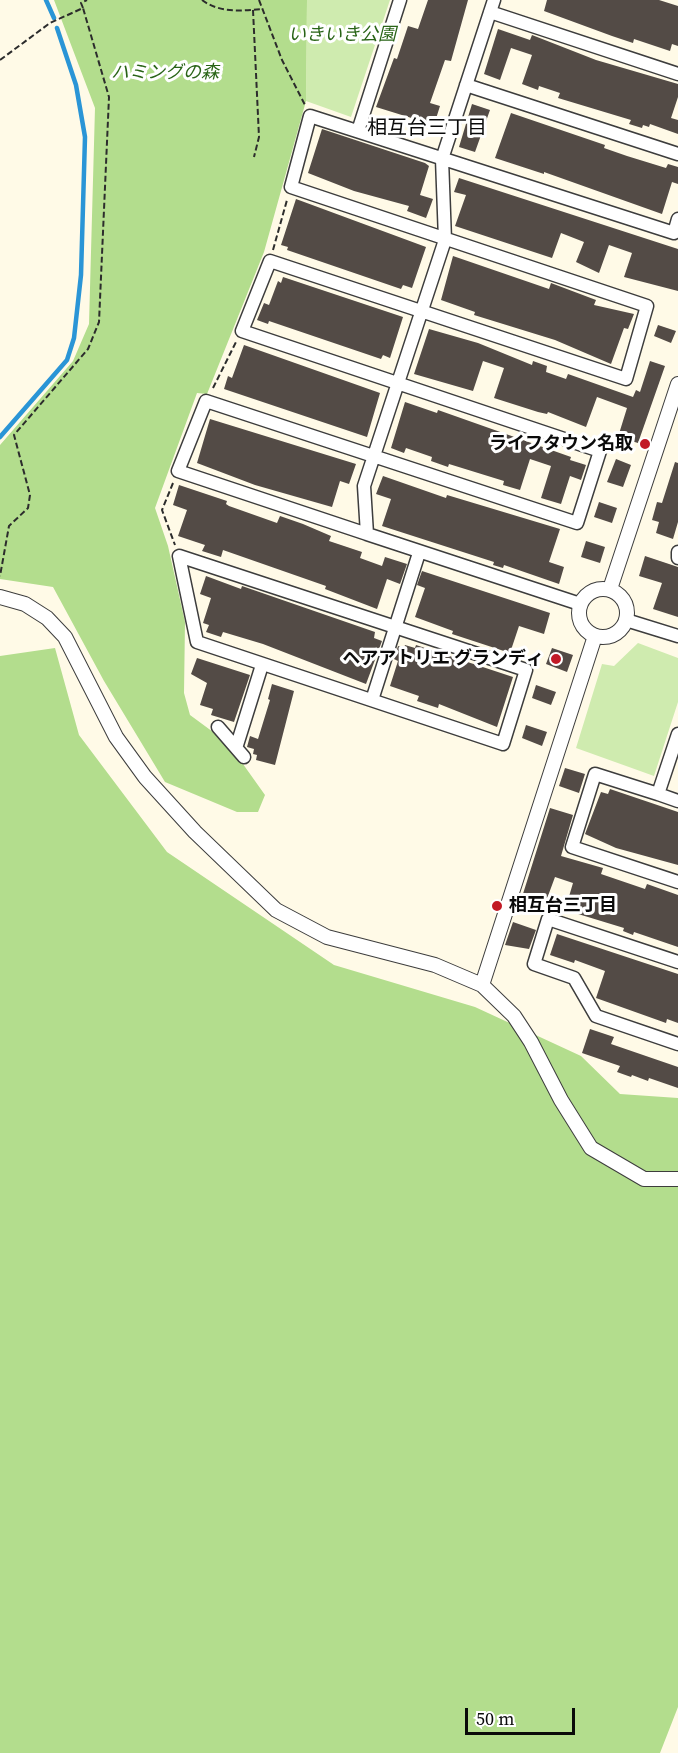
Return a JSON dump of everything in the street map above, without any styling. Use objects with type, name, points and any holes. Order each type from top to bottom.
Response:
[{"type":"street","points":[[358,131],[400,0]]},
{"type":"street","points":[[367,534],[364,486],[445,240],[442,159],[492,6],[678,74]]},
{"type":"street","points":[[466,84],[678,154]]},
{"type":"street","points":[[580,604],[419,553],[178,471],[206,401],[577,523],[600,451],[242,331],[270,261],[626,379],[647,306],[291,187],[310,116],[674,233],[678,219]]},
{"type":"street","points":[[610,589],[678,384]]},
{"type":"street","points":[[678,552],[678,558]]},
{"type":"street","points":[[372,700],[419,553]]},
{"type":"street","points":[[179,556],[397,627],[526,670],[503,744],[197,642],[179,556]]},
{"type":"street","points":[[603,588],[617,592],[626,605],[626,620],[623,627],[610,636],[595,636],[588,632],[579,620],[580,604],[589,593],[603,588]]},
{"type":"street","points":[[0,597],[25,604],[47,618],[65,637],[116,738],[145,777],[195,832],[276,910],[327,937],[435,965],[482,985],[514,1016],[526,1033],[561,1100],[591,1148],[644,1179],[678,1179]]},
{"type":"street","points":[[626,620],[678,636]]},
{"type":"street","points":[[482,985],[595,636]]},
{"type":"street","points":[[237,745],[262,664]]},
{"type":"street","points":[[218,727],[237,745],[244,757]]},
{"type":"street","points":[[658,794],[678,734]]},
{"type":"street","points":[[678,801],[595,774],[572,847],[678,882]]},
{"type":"street","points":[[678,962],[548,919],[534,964],[574,978],[596,1016],[678,1044]]},
{"type":"path","points":[[0,576],[9,526],[28,507],[30,495],[14,435],[88,349],[99,322],[109,97],[81,1],[87,0]]},
{"type":"path","points":[[202,0],[215,7],[263,9]]},
{"type":"path","points":[[259,0],[282,60],[310,116]]},
{"type":"path","points":[[0,60],[50,23],[83,8]]},
{"type":"path","points":[[253,10],[259,137],[254,157]]},
{"type":"path","points":[[270,261],[291,187]]},
{"type":"path","points":[[206,401],[242,331]]},
{"type":"path","points":[[178,471],[162,510],[179,556]]},
{"type":"green space","name":"ハミングの森","points":[[54,0],[307,0],[306,101],[264,252],[207,394],[197,393],[155,508],[168,546],[185,622],[184,693],[190,715],[228,743],[265,795],[258,812],[237,812],[165,782],[104,681],[53,587],[0,579],[0,445],[73,361],[89,324],[95,108]]},
{"type":"green space","name":"いきいき公園","points":[[307,0],[390,0],[351,117],[306,101]]},
{"type":"green space","points":[[638,643],[678,658],[678,702],[654,776],[576,748],[602,664],[614,666]]},
{"type":"green space","points":[[55,648],[79,735],[167,852],[334,965],[475,1007],[581,1056],[620,1094],[678,1098],[678,1707],[660,1753],[0,1753],[0,656]]},
{"type":"building","points":[[428,0],[468,0],[451,61],[445,60],[430,103],[440,106],[434,125],[376,107],[394,58],[397,59],[408,26],[418,29]]},
{"type":"building","points":[[547,0],[659,0],[678,6],[678,46],[672,44],[670,51],[634,39],[633,43],[612,36],[544,11]]},
{"type":"building","points":[[498,29],[530,40],[532,35],[596,60],[678,84],[678,97],[671,118],[678,120],[678,134],[650,124],[649,127],[643,125],[642,128],[629,124],[631,120],[558,98],[560,93],[539,86],[538,90],[522,84],[532,55],[511,48],[500,80],[484,74]]},
{"type":"building","points":[[472,104],[490,110],[475,152],[459,147]]},
{"type":"building","points":[[511,113],[605,145],[604,148],[627,156],[666,168],[668,164],[678,167],[678,184],[672,182],[662,214],[544,172],[544,174],[495,158]]},
{"type":"building","points":[[322,129],[429,166],[420,195],[433,199],[426,218],[407,211],[409,206],[354,191],[308,173]]},
{"type":"building","points":[[459,178],[678,249],[678,291],[624,277],[632,253],[609,245],[599,273],[576,262],[584,242],[561,233],[552,258],[455,226],[466,195],[454,192]]},
{"type":"building","points":[[296,199],[426,247],[412,288],[403,285],[401,289],[287,250],[288,247],[281,245]]},
{"type":"building","points":[[453,256],[549,289],[551,283],[596,300],[594,305],[634,314],[628,329],[624,328],[611,364],[555,340],[474,315],[475,312],[441,300]]},
{"type":"building","points":[[283,277],[403,317],[390,358],[383,355],[381,359],[269,321],[268,324],[257,320],[264,303],[269,305],[278,281],[281,283]]},
{"type":"building","points":[[658,325],[676,331],[671,343],[654,336]]},
{"type":"building","points":[[429,329],[478,343],[532,365],[533,361],[547,366],[546,372],[566,379],[568,374],[633,397],[636,390],[640,392],[650,361],[665,366],[638,443],[618,437],[627,408],[597,397],[586,427],[548,412],[547,414],[538,412],[494,398],[504,368],[483,361],[473,391],[414,374]]},
{"type":"building","points":[[244,345],[380,393],[367,437],[224,389],[228,376],[232,378]]},
{"type":"building","points":[[405,402],[437,413],[438,410],[571,457],[570,460],[586,465],[581,480],[570,476],[561,504],[541,498],[551,466],[530,459],[520,490],[503,485],[504,481],[449,464],[448,467],[431,461],[432,457],[406,448],[404,453],[391,448]]},
{"type":"building","points":[[210,419],[356,464],[349,484],[340,481],[332,507],[255,485],[197,463]]},
{"type":"building","points":[[616,459],[631,465],[623,487],[607,482]]},
{"type":"building","points":[[675,462],[678,463],[678,522],[673,539],[656,533],[659,522],[652,520],[657,502],[662,503]]},
{"type":"building","points":[[383,476],[446,498],[447,495],[560,529],[549,562],[564,567],[559,584],[504,565],[503,568],[493,565],[494,562],[382,526],[391,499],[376,494]]},
{"type":"building","points":[[179,485],[227,501],[226,504],[229,506],[277,523],[280,516],[303,524],[331,536],[329,541],[362,552],[360,558],[382,566],[385,557],[407,564],[400,584],[387,579],[377,609],[325,589],[326,586],[223,550],[221,557],[202,551],[205,545],[178,536],[187,510],[173,505]]},
{"type":"building","points":[[599,502],[617,508],[612,523],[594,517]]},
{"type":"building","points":[[586,541],[605,547],[600,563],[581,557]]},
{"type":"building","points":[[645,556],[678,567],[678,617],[653,609],[662,583],[639,576]]},
{"type":"building","points":[[422,571],[550,613],[544,634],[519,626],[510,653],[452,634],[453,631],[415,617],[425,588],[417,585]]},
{"type":"building","points":[[206,576],[241,589],[242,586],[375,632],[374,638],[382,641],[366,684],[263,644],[223,632],[221,637],[206,632],[209,625],[203,623],[211,598],[200,594]]},
{"type":"building","points":[[405,645],[415,648],[416,645],[513,677],[497,727],[439,704],[438,708],[417,701],[419,696],[390,686],[398,661],[394,659],[398,646],[404,648]]},
{"type":"building","points":[[552,648],[573,655],[567,672],[546,664]]},
{"type":"building","points":[[197,658],[250,675],[234,722],[211,715],[213,709],[200,705],[207,683],[191,674]]},
{"type":"building","points":[[272,684],[294,691],[275,765],[256,760],[257,755],[253,754],[254,749],[247,747],[250,736],[258,739],[270,700],[268,699]]},
{"type":"building","points":[[536,685],[556,692],[551,705],[532,698]]},
{"type":"building","points":[[526,725],[547,732],[542,746],[522,738]]},
{"type":"building","points":[[565,768],[585,774],[579,793],[559,786]]},
{"type":"building","points":[[610,789],[678,812],[678,865],[616,848],[585,834],[601,792],[608,794]]},
{"type":"building","points":[[550,808],[573,815],[561,856],[603,868],[601,874],[645,889],[647,884],[678,895],[678,947],[634,932],[633,935],[623,931],[624,928],[565,910],[573,883],[555,877],[545,904],[522,897]]},
{"type":"building","points":[[513,922],[536,930],[529,949],[505,945]]},
{"type":"building","points":[[557,934],[678,974],[678,1023],[667,1019],[666,1023],[596,998],[605,971],[575,960],[574,963],[550,955]]},
{"type":"building","points":[[590,1029],[614,1037],[611,1044],[678,1067],[678,1088],[649,1078],[648,1081],[617,1072],[620,1066],[582,1053]]},
{"type":"waterway","points":[[46,0],[54,18]]},
{"type":"waterway","points":[[0,437],[67,360],[74,338],[81,275],[85,137],[76,85],[57,28]]},
{"type":"place","name":"ライフタウン名取","points":[[645,444]]},
{"type":"place","name":"ヘアアトリエ グランディ","points":[[556,659]]},
{"type":"place","name":"相互台三丁目","points":[[497,906]]},
{"type":"district","name":"相互台三丁目","points":[[427,129]]}]
